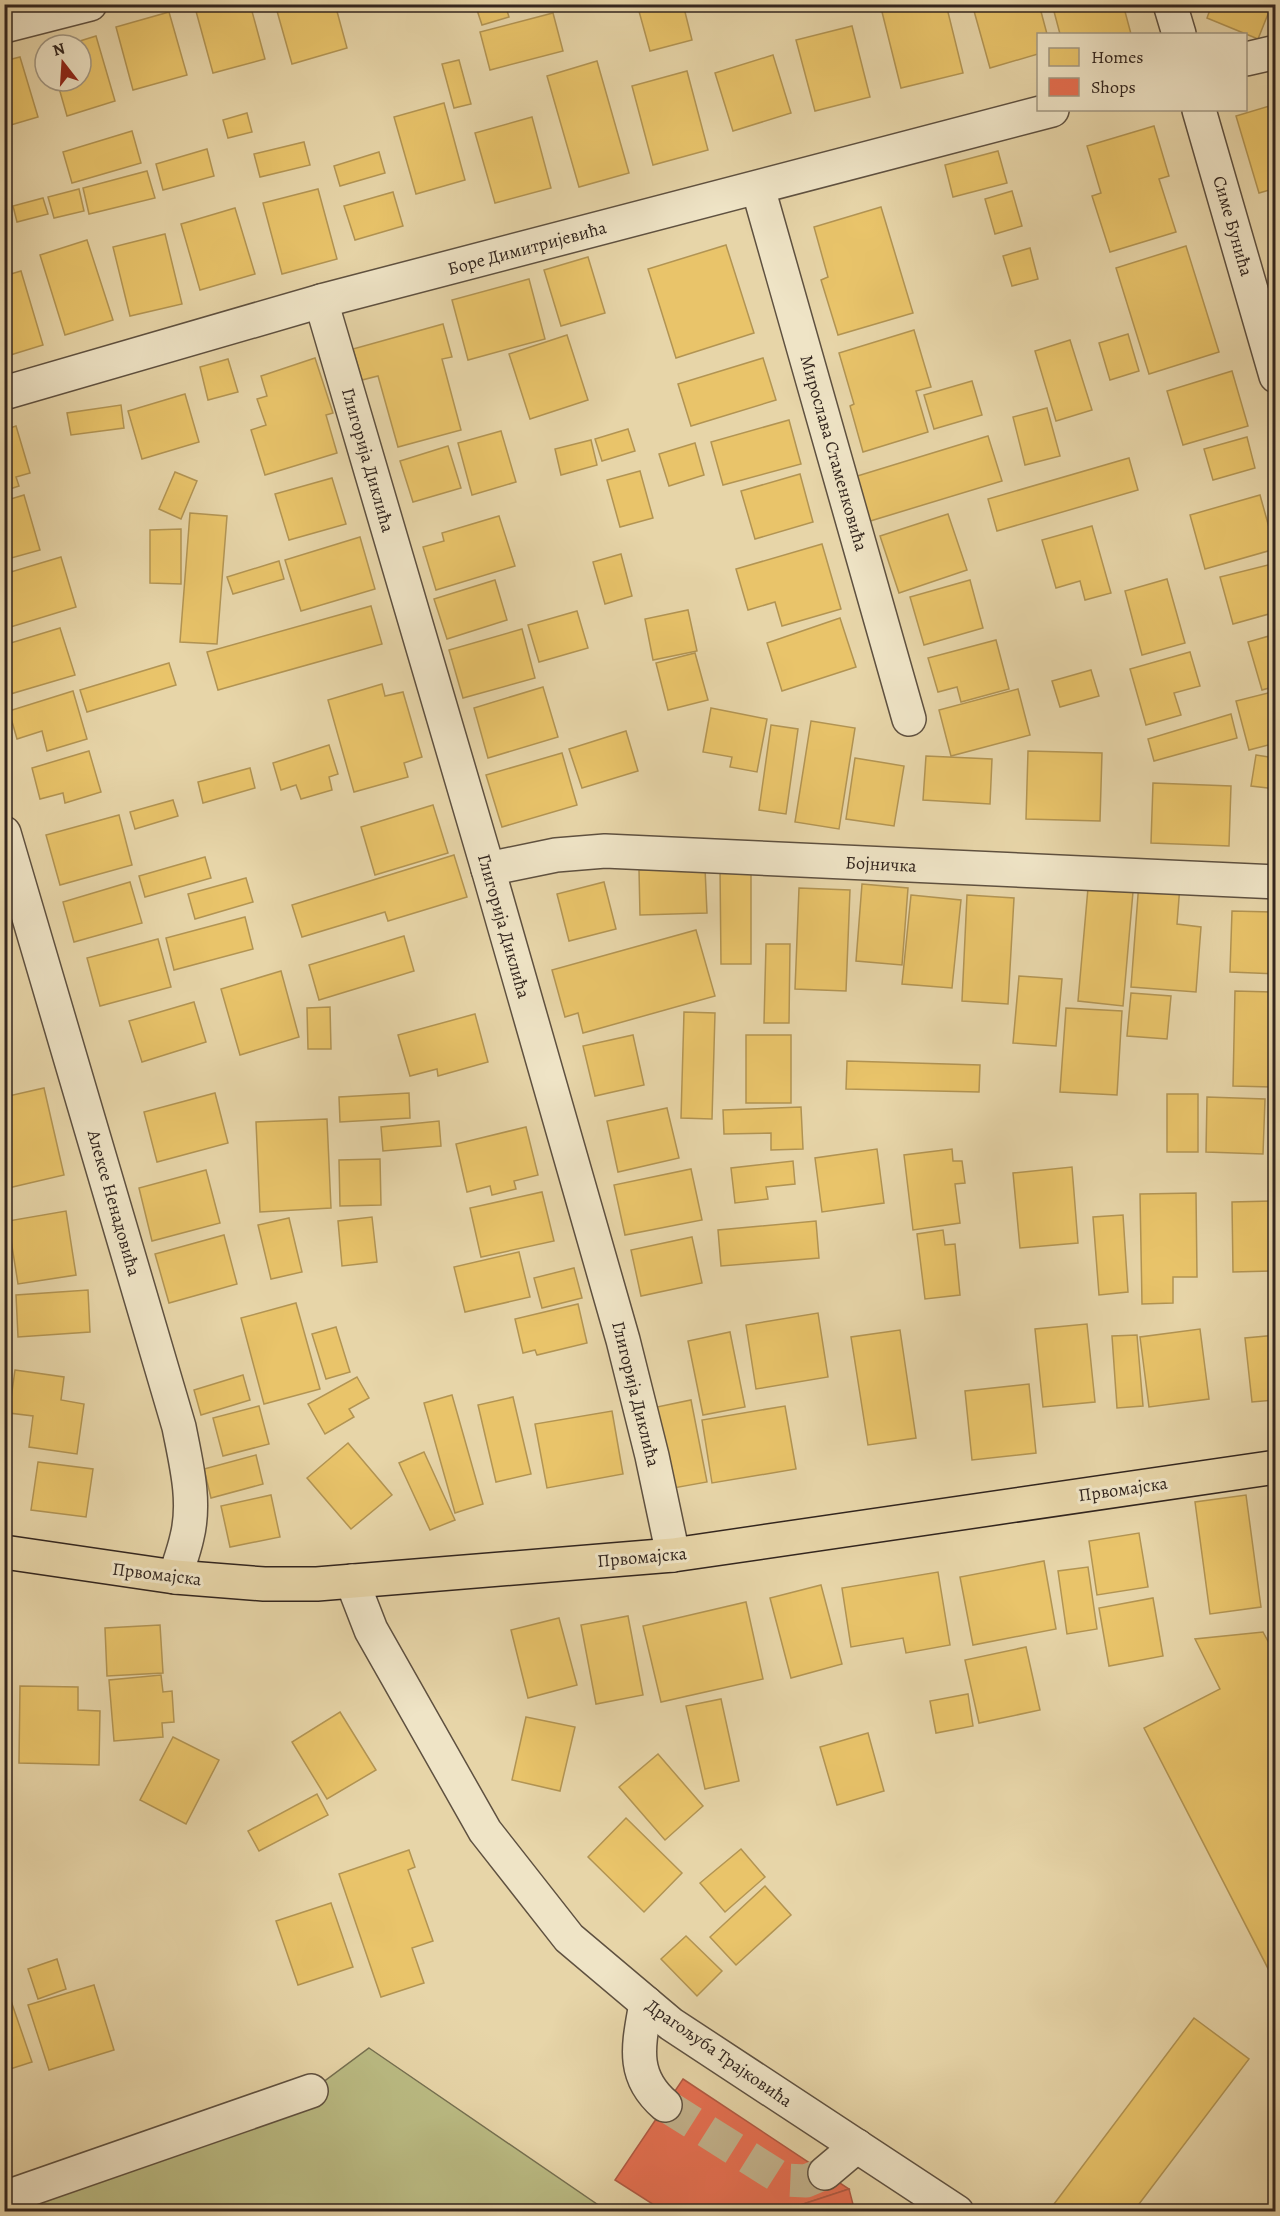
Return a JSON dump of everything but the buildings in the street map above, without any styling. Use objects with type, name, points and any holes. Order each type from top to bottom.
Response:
[{"type":"main road","name":"Првомајска","points":[[4,1552],[175,1577],[264,1584],[352,1581],[673,1555],[1275,1467]]},
{"type":"street","points":[[4,26],[90,4]]},
{"type":"street","points":[[1170,4],[1179,33]]},
{"type":"street","points":[[1247,59],[1275,52]]},
{"type":"street","name":"Боре Димитријевића","points":[[4,393],[321,301],[1048,111]]},
{"type":"street","name":"Симе Бунића","points":[[1199,111],[1275,376]]},
{"type":"street","name":"Мирослава Стаменковића","points":[[758,188],[909,718]]},
{"type":"street","name":"Глигорија Диклића","points":[[321,301],[488,869],[623,1340],[652,1456],[673,1555]]},
{"type":"street","name":"Алексе Ненадовића","points":[[4,832],[179,1427],[190,1482],[190,1508],[188,1536],[175,1577]]},
{"type":"street","name":"Бојничка","points":[[488,869],[556,855],[605,851],[1275,882]]},
{"type":"street","name":"Драгољуба Трајковића","points":[[352,1581],[371,1630],[485,1831],[568,1938],[671,2024],[957,2211]]},
{"type":"street","points":[[646,2003],[639,2045],[639,2060],[651,2094],[665,2105]]},
{"type":"street","points":[[4,2198],[311,2091]]},
{"type":"street","points":[[825,2174],[857,2146]]},
{"type":"green space","points":[[369,2048],[607,2211],[5,2212],[311,2091]]},
{"type":"tunnel","points":[[665,2105],[784,2180],[806,2181],[825,2173]]}]
